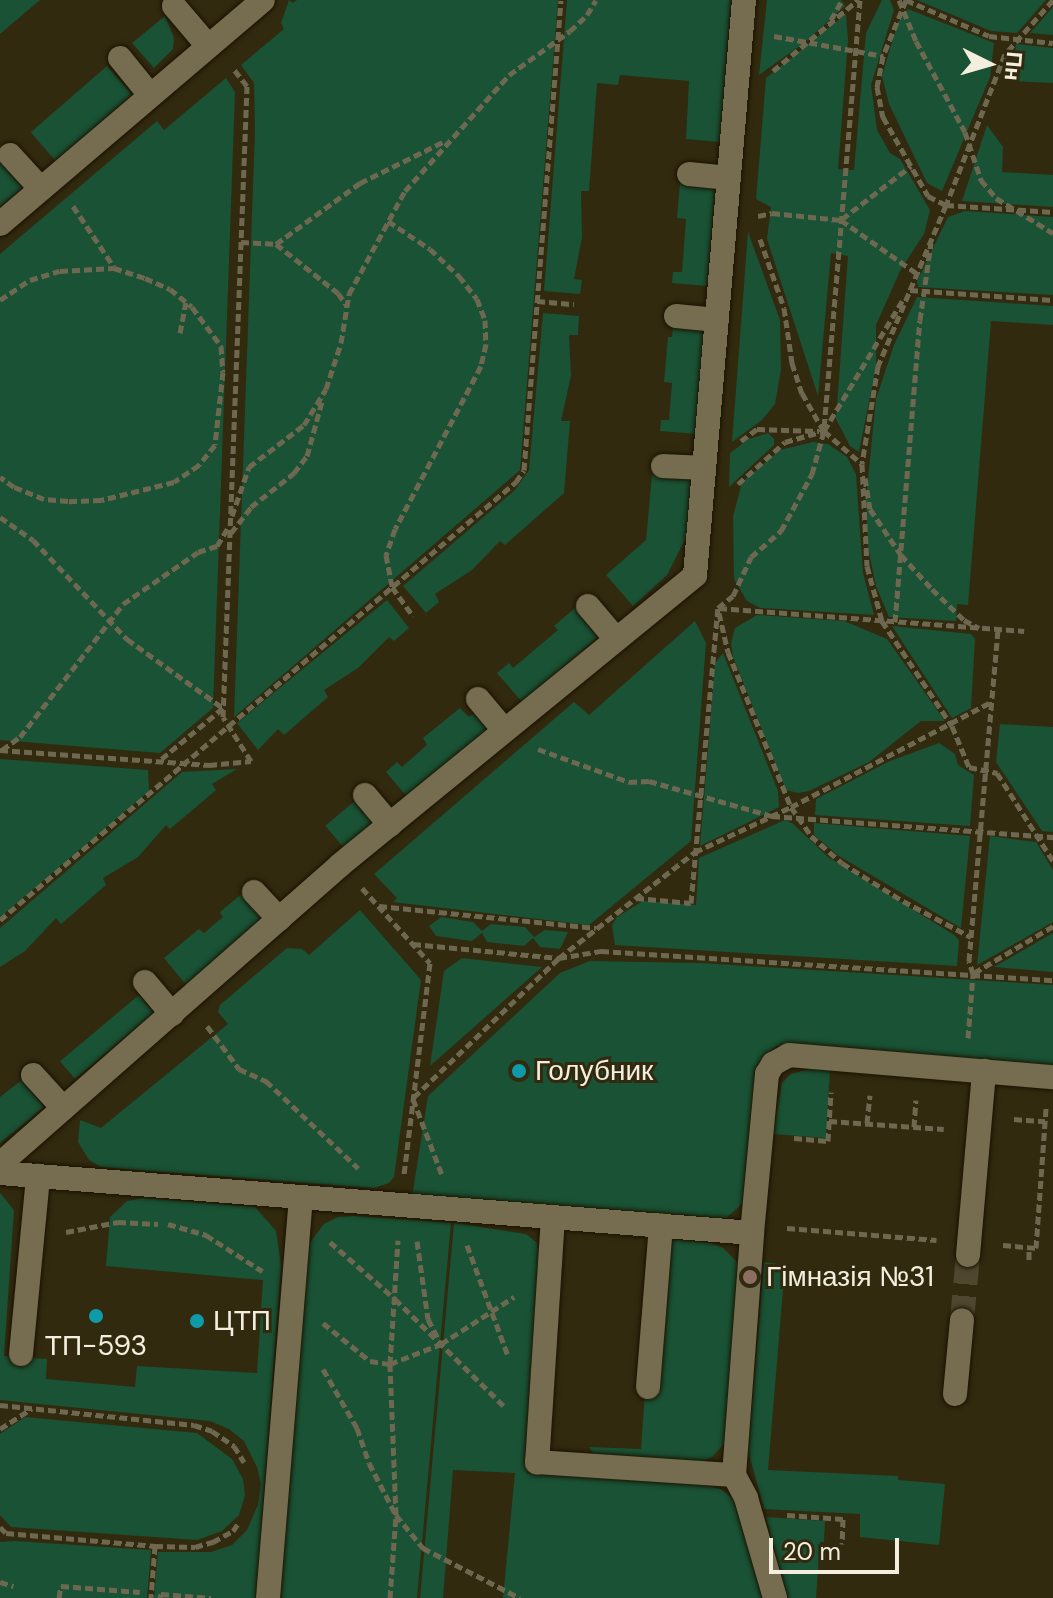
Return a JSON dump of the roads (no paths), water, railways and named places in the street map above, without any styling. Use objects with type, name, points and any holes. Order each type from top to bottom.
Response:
[{"type":"lane","points":[[0,224],[263,0]]},
{"type":"lane","points":[[174,6],[208,46]]},
{"type":"lane","points":[[0,1164],[340,865],[695,575],[743,11]]},
{"type":"lane","points":[[120,58],[150,95]]},
{"type":"lane","points":[[10,155],[41,189]]},
{"type":"lane","points":[[689,174],[729,178]]},
{"type":"lane","points":[[676,316],[717,320]]},
{"type":"lane","points":[[663,466],[704,468]]},
{"type":"lane","points":[[588,606],[616,639]]},
{"type":"lane","points":[[478,699],[508,727]]},
{"type":"lane","points":[[365,795],[390,825]]},
{"type":"lane","points":[[254,892],[279,919]]},
{"type":"lane","points":[[145,982],[172,1014]]},
{"type":"lane","points":[[775,1598],[750,1513],[734,1475],[767,1074],[779,1058],[789,1055],[1051,1076]]},
{"type":"lane","points":[[968,1248],[984,1071]]},
{"type":"lane","points":[[33,1075],[63,1108]]},
{"type":"lane","points":[[0,1173],[300,1206],[401,1205],[752,1233]]},
{"type":"lane","points":[[21,1354],[38,1176]]},
{"type":"lane","points":[[268,1598],[300,1206]]},
{"type":"lane","points":[[553,1217],[537,1462],[734,1475]]},
{"type":"lane","points":[[648,1387],[661,1226]]},
{"type":"lane","points":[[955,1394],[962,1320]]},
{"type":"tunnel","points":[[962,1320],[968,1255]]},
{"type":"place","name":"Голубник","points":[[519,1071]]},
{"type":"place","name":"Гімназія №31","points":[[750,1277]]},
{"type":"place","name":"ТП-593","points":[[96,1316]]},
{"type":"place","name":"ЦТП","points":[[197,1321]]}]
